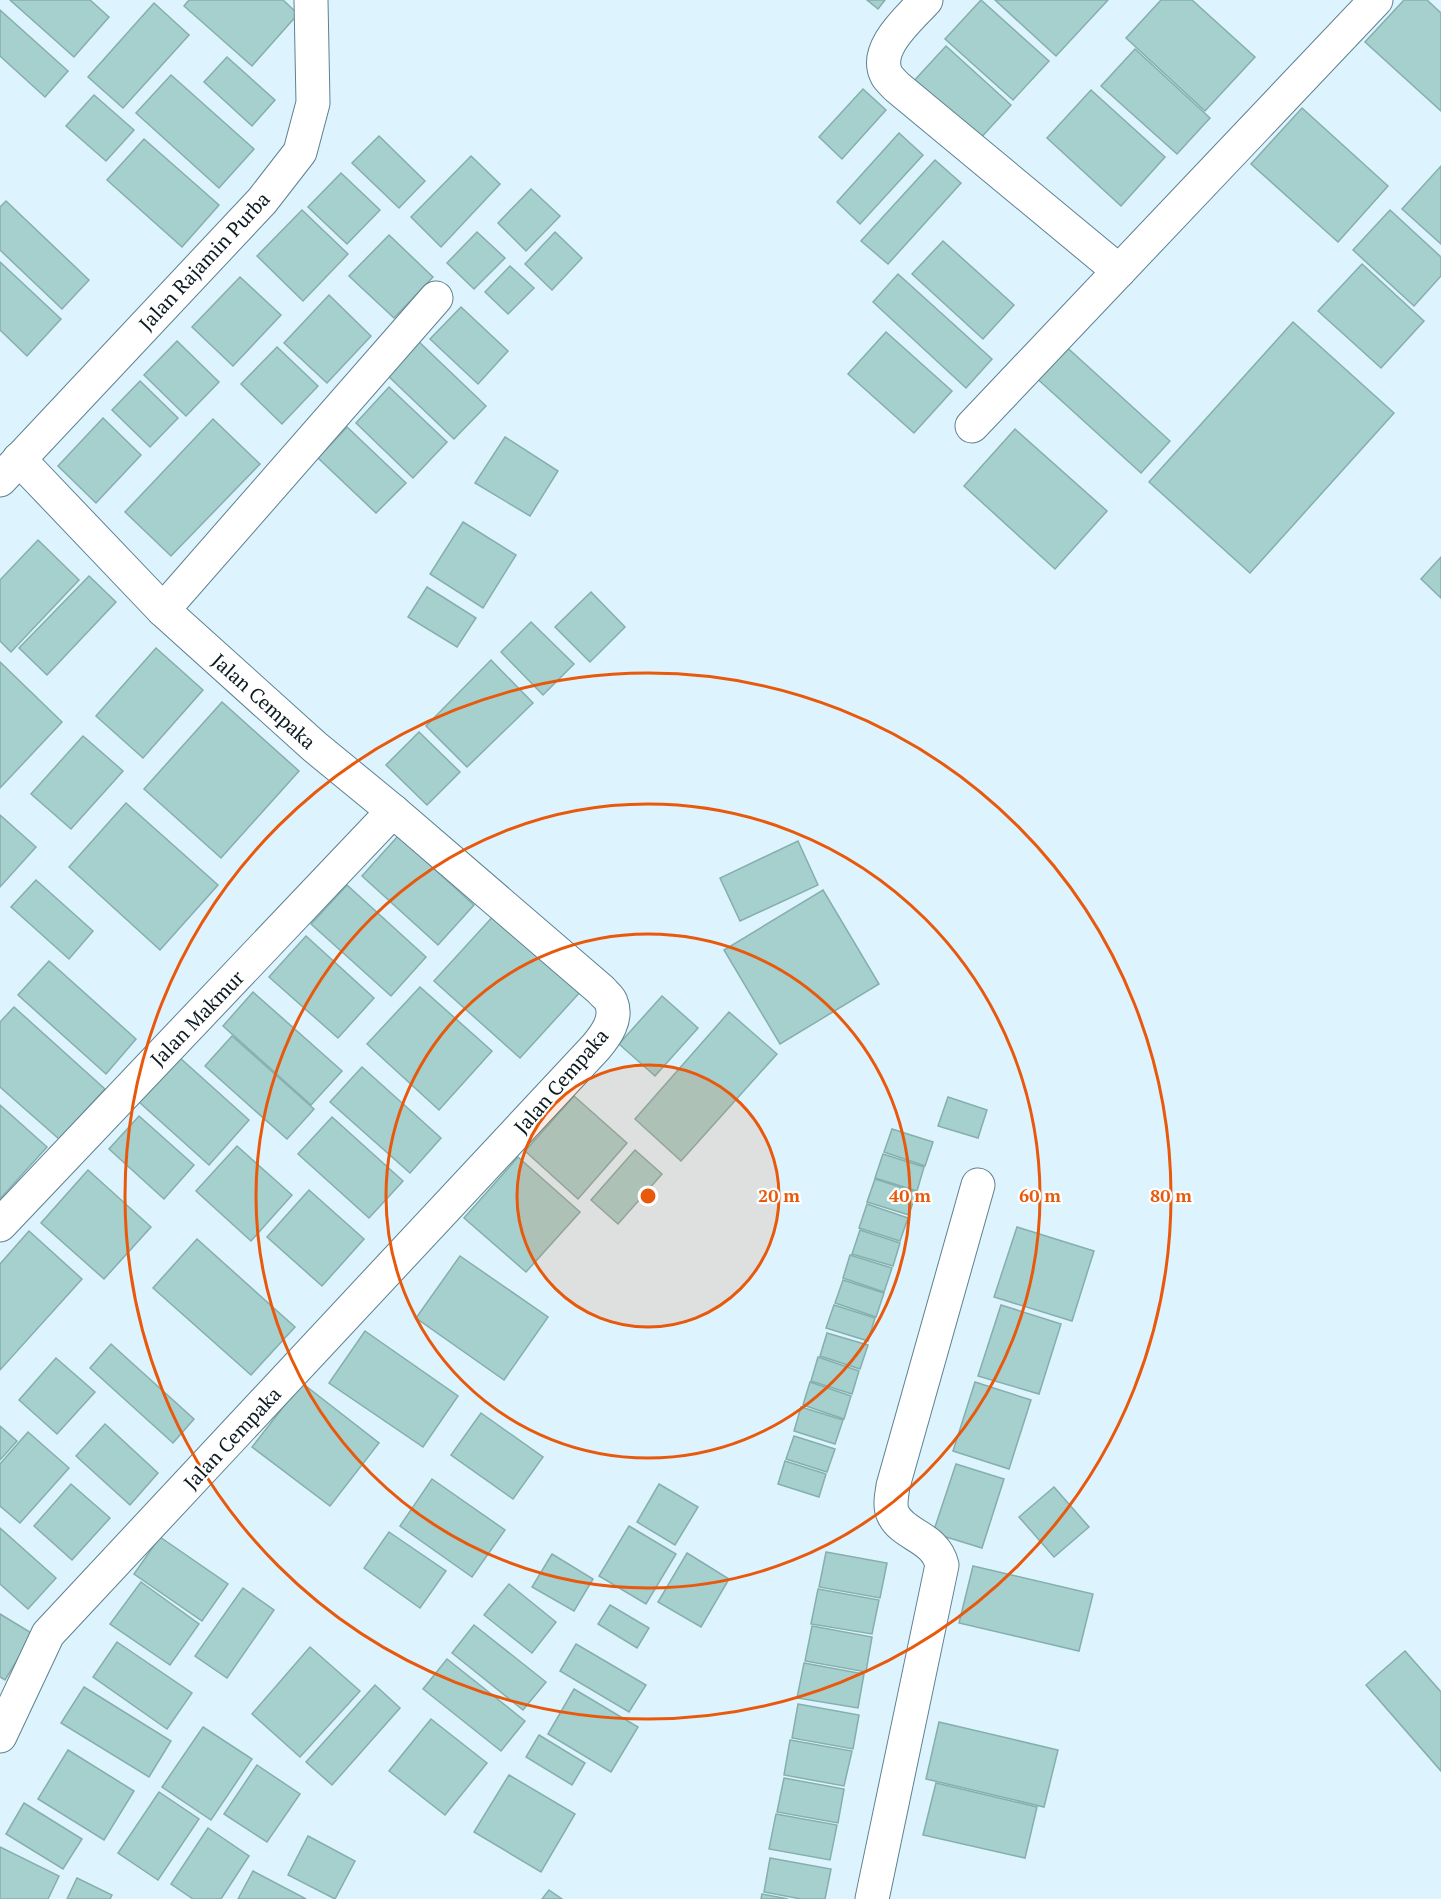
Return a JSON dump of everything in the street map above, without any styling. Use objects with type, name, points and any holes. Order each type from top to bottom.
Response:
[{"type":"street","name":"Jalan Rajamin Purba","points":[[10,469],[262,201],[300,152],[313,102],[311,0]]},
{"type":"street","points":[[926,0],[890,41],[885,51],[884,64],[887,76],[897,87],[1119,271]]},
{"type":"street","points":[[972,426],[1376,0]]},
{"type":"street","points":[[163,610],[436,298]]},
{"type":"street","name":"Jalan Cempaka","points":[[0,1736],[48,1634],[608,1032],[613,1016],[611,1001],[601,990],[315,747],[10,469]]},
{"type":"street","name":"Jalan Makmur","points":[[0,1225],[393,811]]},
{"type":"street","points":[[872,1899],[942,1564],[939,1554],[931,1545],[893,1515],[891,1503],[893,1485],[978,1185]]},
{"type":"building","points":[[10,0],[90,0],[109,17],[74,57]]},
{"type":"building","points":[[189,0],[283,0],[298,14],[252,66],[184,6]]},
{"type":"building","points":[[867,0],[885,0],[878,9]]},
{"type":"building","points":[[981,0],[1049,61],[1013,100],[945,39]]},
{"type":"building","points":[[995,0],[1108,0],[1056,56]]},
{"type":"building","points":[[1161,0],[1192,0],[1255,57],[1205,111],[1126,38]]},
{"type":"building","points":[[1404,0],[1427,0],[1441,13],[1441,111],[1365,42]]},
{"type":"building","points":[[154,3],[189,35],[123,108],[88,77]]},
{"type":"building","points":[[0,10],[68,71],[45,97],[0,56]]},
{"type":"building","points":[[946,46],[1011,105],[977,142],[912,83]]},
{"type":"building","points":[[1135,49],[1210,118],[1177,154],[1101,86]]},
{"type":"building","points":[[227,57],[275,100],[252,126],[204,82]]},
{"type":"building","points":[[171,75],[254,149],[219,188],[136,113]]},
{"type":"building","points":[[863,89],[886,110],[842,159],[819,137]]},
{"type":"building","points":[[1091,90],[1165,157],[1121,206],[1047,138]]},
{"type":"building","points":[[94,95],[134,130],[106,161],[66,126]]},
{"type":"building","points":[[1302,108],[1388,186],[1338,242],[1251,164]]},
{"type":"building","points":[[899,133],[923,155],[860,224],[837,202]]},
{"type":"building","points":[[379,136],[425,181],[399,208],[352,163]]},
{"type":"building","points":[[144,139],[219,205],[182,247],[107,180]]},
{"type":"building","points":[[471,156],[500,184],[441,247],[411,217]]},
{"type":"building","points":[[935,160],[961,183],[888,264],[861,241]]},
{"type":"building","points":[[1441,166],[1441,244],[1402,209]]},
{"type":"building","points":[[341,173],[380,210],[347,244],[308,207]]},
{"type":"building","points":[[531,189],[560,216],[526,251],[498,223]]},
{"type":"building","points":[[6,201],[89,280],[62,309],[0,250],[0,207]]},
{"type":"building","points":[[302,210],[348,254],[303,301],[257,256]]},
{"type":"building","points":[[1390,210],[1441,257],[1441,276],[1414,306],[1353,250]]},
{"type":"building","points":[[477,232],[505,258],[474,289],[447,263]]},
{"type":"building","points":[[555,232],[582,258],[552,290],[525,264]]},
{"type":"building","points":[[389,235],[433,277],[394,318],[349,276]]},
{"type":"building","points":[[943,241],[1014,305],[983,339],[912,274]]},
{"type":"building","points":[[0,262],[61,319],[27,356],[0,330]]},
{"type":"building","points":[[1362,264],[1424,321],[1381,368],[1318,311]]},
{"type":"building","points":[[510,266],[534,288],[508,314],[485,292]]},
{"type":"building","points":[[898,274],[992,359],[966,388],[873,302]]},
{"type":"building","points":[[240,277],[281,315],[233,366],[192,327]]},
{"type":"building","points":[[329,295],[371,336],[327,383],[284,343]]},
{"type":"building","points":[[461,307],[508,351],[478,384],[430,339]]},
{"type":"building","points":[[1293,322],[1394,413],[1250,573],[1149,482]]},
{"type":"building","points":[[886,332],[952,391],[914,433],[848,374]]},
{"type":"building","points":[[416,339],[486,406],[454,439],[384,372]]},
{"type":"building","points":[[177,341],[219,382],[186,416],[144,375]]},
{"type":"building","points":[[1061,342],[1170,441],[1141,473],[1032,374]]},
{"type":"building","points":[[277,347],[318,386],[282,424],[241,384]]},
{"type":"building","points":[[140,381],[178,418],[150,447],[112,410]]},
{"type":"building","points":[[389,387],[447,442],[413,478],[356,423]]},
{"type":"building","points":[[103,418],[141,455],[96,503],[58,466]]},
{"type":"building","points":[[213,419],[260,464],[171,556],[125,512]]},
{"type":"building","points":[[347,427],[406,483],[376,513],[318,458]]},
{"type":"building","points":[[1015,429],[1107,511],[1055,569],[964,486]]},
{"type":"building","points":[[505,437],[558,471],[530,516],[475,483]]},
{"type":"building","points":[[463,522],[516,555],[483,608],[430,574]]},
{"type":"building","points":[[38,540],[79,580],[11,652],[0,641],[0,580]]},
{"type":"building","points":[[1441,557],[1441,598],[1421,579]]},
{"type":"building","points":[[89,576],[116,602],[47,675],[19,648]]},
{"type":"building","points":[[427,587],[476,618],[457,647],[408,617]]},
{"type":"building","points":[[591,592],[625,627],[590,662],[555,627]]},
{"type":"building","points":[[531,622],[574,664],[543,695],[501,652]]},
{"type":"building","points":[[156,648],[203,690],[143,758],[96,716]]},
{"type":"building","points":[[491,660],[533,703],[467,767],[426,726]]},
{"type":"building","points":[[0,662],[62,722],[0,788]]},
{"type":"building","points":[[222,702],[299,771],[221,858],[144,789]]},
{"type":"building","points":[[419,732],[460,772],[427,805],[386,765]]},
{"type":"building","points":[[83,736],[123,771],[71,829],[31,794]]},
{"type":"building","points":[[126,803],[218,885],[160,950],[69,867]]},
{"type":"building","points":[[0,815],[36,847],[0,887]]},
{"type":"building","points":[[398,836],[474,905],[438,945],[362,876]]},
{"type":"building","points":[[798,841],[818,885],[740,921],[720,878]]},
{"type":"building","points":[[36,880],[93,931],[69,959],[11,907]]},
{"type":"building","points":[[347,885],[426,957],[391,996],[311,924]]},
{"type":"building","points":[[823,890],[879,984],[780,1044],[724,950]]},
{"type":"building","points":[[496,913],[582,990],[520,1058],[434,981]]},
{"type":"building","points":[[306,936],[374,998],[338,1038],[269,977]]},
{"type":"building","points":[[49,961],[136,1039],[106,1074],[18,995]]},
{"type":"building","points":[[420,987],[492,1051],[439,1110],[367,1044]]},
{"type":"building","points":[[253,992],[342,1071],[311,1105],[223,1026]]},
{"type":"building","points":[[662,996],[698,1028],[655,1076],[619,1044]]},
{"type":"building","points":[[14,1007],[105,1089],[59,1139],[0,1087],[0,1022]]},
{"type":"building","points":[[729,1012],[777,1054],[681,1161],[635,1119]]},
{"type":"building","points":[[232,1036],[314,1109],[287,1139],[205,1066]]},
{"type":"building","points":[[179,1057],[249,1120],[209,1165],[139,1102]]},
{"type":"building","points":[[362,1067],[441,1138],[410,1173],[330,1102]]},
{"type":"building","points":[[574,1096],[627,1143],[578,1199],[525,1151]]},
{"type":"building","points":[[948,1097],[987,1110],[978,1138],[938,1126]]},
{"type":"building","points":[[0,1105],[47,1147],[0,1199]]},
{"type":"building","points":[[139,1116],[194,1165],[164,1199],[109,1149]]},
{"type":"building","points":[[332,1117],[403,1181],[369,1218],[298,1154]]},
{"type":"building","points":[[892,1129],[933,1142],[925,1166],[884,1152]]},
{"type":"building","points":[[237,1146],[292,1195],[251,1241],[196,1191]]},
{"type":"building","points":[[635,1150],[662,1174],[618,1224],[591,1200]]},
{"type":"building","points":[[883,1154],[924,1167],[917,1191],[875,1178]]},
{"type":"building","points":[[518,1157],[580,1212],[526,1272],[464,1218]]},
{"type":"building","points":[[88,1170],[151,1227],[104,1279],[41,1223]]},
{"type":"building","points":[[875,1179],[916,1192],[909,1215],[867,1202]]},
{"type":"building","points":[[309,1190],[364,1239],[322,1286],[267,1237]]},
{"type":"building","points":[[867,1204],[908,1218],[900,1241],[859,1228]]},
{"type":"building","points":[[1017,1227],[1094,1251],[1072,1321],[994,1297]]},
{"type":"building","points":[[860,1230],[900,1243],[893,1266],[852,1254]]},
{"type":"building","points":[[29,1231],[82,1279],[0,1370],[0,1264]]},
{"type":"building","points":[[197,1239],[295,1327],[251,1375],[153,1288]]},
{"type":"building","points":[[850,1255],[892,1268],[884,1292],[843,1278]]},
{"type":"building","points":[[460,1256],[548,1317],[504,1380],[416,1318]]},
{"type":"building","points":[[843,1280],[884,1293],[876,1317],[835,1303]]},
{"type":"building","points":[[834,1305],[875,1318],[868,1341],[826,1328]]},
{"type":"building","points":[[1001,1305],[1061,1324],[1039,1394],[978,1376]]},
{"type":"building","points":[[365,1331],[458,1396],[423,1447],[329,1383]]},
{"type":"building","points":[[827,1333],[868,1345],[860,1369],[820,1356]]},
{"type":"building","points":[[111,1344],[194,1419],[173,1443],[90,1368]]},
{"type":"building","points":[[818,1357],[859,1371],[852,1394],[811,1381]]},
{"type":"building","points":[[56,1358],[95,1392],[57,1434],[19,1400]]},
{"type":"building","points":[[810,1382],[851,1396],[844,1419],[803,1405]]},
{"type":"building","points":[[975,1382],[1031,1400],[1009,1469],[953,1451]]},
{"type":"building","points":[[302,1383],[379,1443],[330,1506],[252,1447]]},
{"type":"building","points":[[801,1407],[843,1420],[835,1444],[794,1431]]},
{"type":"building","points":[[481,1413],[543,1457],[513,1499],[451,1455]]},
{"type":"building","points":[[105,1424],[158,1473],[130,1505],[76,1456]]},
{"type":"building","points":[[0,1426],[17,1441],[0,1460]]},
{"type":"building","points":[[28,1432],[69,1468],[20,1523],[0,1506],[0,1464]]},
{"type":"building","points":[[794,1436],[835,1449],[827,1472],[786,1459]]},
{"type":"building","points":[[785,1461],[826,1474],[819,1497],[778,1484]]},
{"type":"building","points":[[956,1464],[1004,1479],[982,1548],[933,1533]]},
{"type":"building","points":[[432,1479],[505,1530],[472,1577],[400,1526]]},
{"type":"building","points":[[71,1484],[110,1518],[72,1560],[34,1526]]},
{"type":"building","points":[[659,1484],[698,1507],[675,1545],[637,1522]]},
{"type":"building","points":[[1054,1487],[1089,1527],[1054,1557],[1019,1517]]},
{"type":"building","points":[[629,1526],[676,1554],[646,1604],[599,1576]]},
{"type":"building","points":[[0,1528],[56,1578],[28,1609],[0,1584]]},
{"type":"building","points":[[389,1532],[446,1571],[420,1608],[364,1568]]},
{"type":"building","points":[[160,1537],[228,1584],[202,1621],[134,1574]]},
{"type":"building","points":[[826,1552],[887,1563],[880,1598],[819,1587]]},
{"type":"building","points":[[687,1553],[729,1579],[701,1627],[658,1602]]},
{"type":"building","points":[[552,1554],[593,1579],[574,1611],[532,1587]]},
{"type":"building","points":[[973,1566],[1093,1594],[1079,1651],[959,1623]]},
{"type":"building","points":[[141,1582],[199,1624],[170,1665],[110,1624]]},
{"type":"building","points":[[509,1584],[556,1622],[532,1653],[484,1615]]},
{"type":"building","points":[[243,1588],[274,1610],[227,1678],[195,1656]]},
{"type":"building","points":[[818,1589],[879,1600],[872,1634],[811,1624]]},
{"type":"building","points":[[610,1605],[649,1628],[637,1648],[598,1624]]},
{"type":"building","points":[[0,1614],[33,1634],[5,1680],[0,1677]]},
{"type":"building","points":[[474,1625],[546,1682],[523,1710],[452,1653]]},
{"type":"building","points":[[812,1626],[872,1637],[866,1672],[805,1661]]},
{"type":"building","points":[[117,1642],[192,1693],[167,1729],[93,1677]]},
{"type":"building","points":[[576,1644],[646,1685],[629,1712],[560,1671]]},
{"type":"building","points":[[310,1647],[360,1691],[300,1757],[252,1714]]},
{"type":"building","points":[[1405,1651],[1441,1692],[1441,1771],[1366,1685]]},
{"type":"building","points":[[447,1659],[525,1721],[501,1751],[423,1689]]},
{"type":"building","points":[[804,1663],[864,1674],[858,1708],[797,1698]]},
{"type":"building","points":[[375,1685],[400,1708],[332,1785],[306,1762]]},
{"type":"building","points":[[84,1687],[171,1741],[149,1777],[61,1723]]},
{"type":"building","points":[[574,1689],[638,1727],[611,1772],[548,1734]]},
{"type":"building","points":[[798,1704],[859,1715],[853,1749],[792,1738]]},
{"type":"building","points":[[431,1719],[487,1763],[445,1815],[389,1771]]},
{"type":"building","points":[[939,1722],[1058,1750],[1044,1807],[926,1779]]},
{"type":"building","points":[[203,1727],[252,1759],[211,1820],[162,1787]]},
{"type":"building","points":[[539,1735],[585,1763],[572,1785],[526,1757]]},
{"type":"building","points":[[790,1740],[852,1751],[844,1786],[784,1775]]},
{"type":"building","points":[[68,1750],[134,1791],[104,1840],[38,1799]]},
{"type":"building","points":[[257,1765],[300,1794],[267,1842],[224,1814]]},
{"type":"building","points":[[509,1775],[575,1814],[541,1872],[474,1832]]},
{"type":"building","points":[[784,1778],[844,1789],[838,1823],[777,1812]]},
{"type":"building","points":[[936,1783],[1037,1807],[1025,1858],[923,1835]]},
{"type":"building","points":[[159,1792],[199,1819],[158,1880],[118,1853]]},
{"type":"building","points":[[24,1803],[82,1839],[63,1869],[6,1834]]},
{"type":"building","points":[[776,1814],[837,1825],[830,1860],[769,1849]]},
{"type":"building","points":[[208,1828],[249,1856],[221,1899],[193,1899],[171,1884]]},
{"type":"building","points":[[308,1836],[355,1861],[335,1899],[288,1875]]},
{"type":"building","points":[[0,1847],[59,1876],[48,1899],[0,1899]]},
{"type":"building","points":[[770,1858],[831,1869],[825,1899],[801,1899],[764,1892]]},
{"type":"building","points":[[253,1871],[306,1899],[238,1899]]},
{"type":"building","points":[[77,1878],[112,1895],[110,1899],[67,1899]]},
{"type":"building","points":[[549,1890],[562,1899],[542,1899]]},
{"type":"building","points":[[762,1894],[788,1899],[761,1899]]}]
